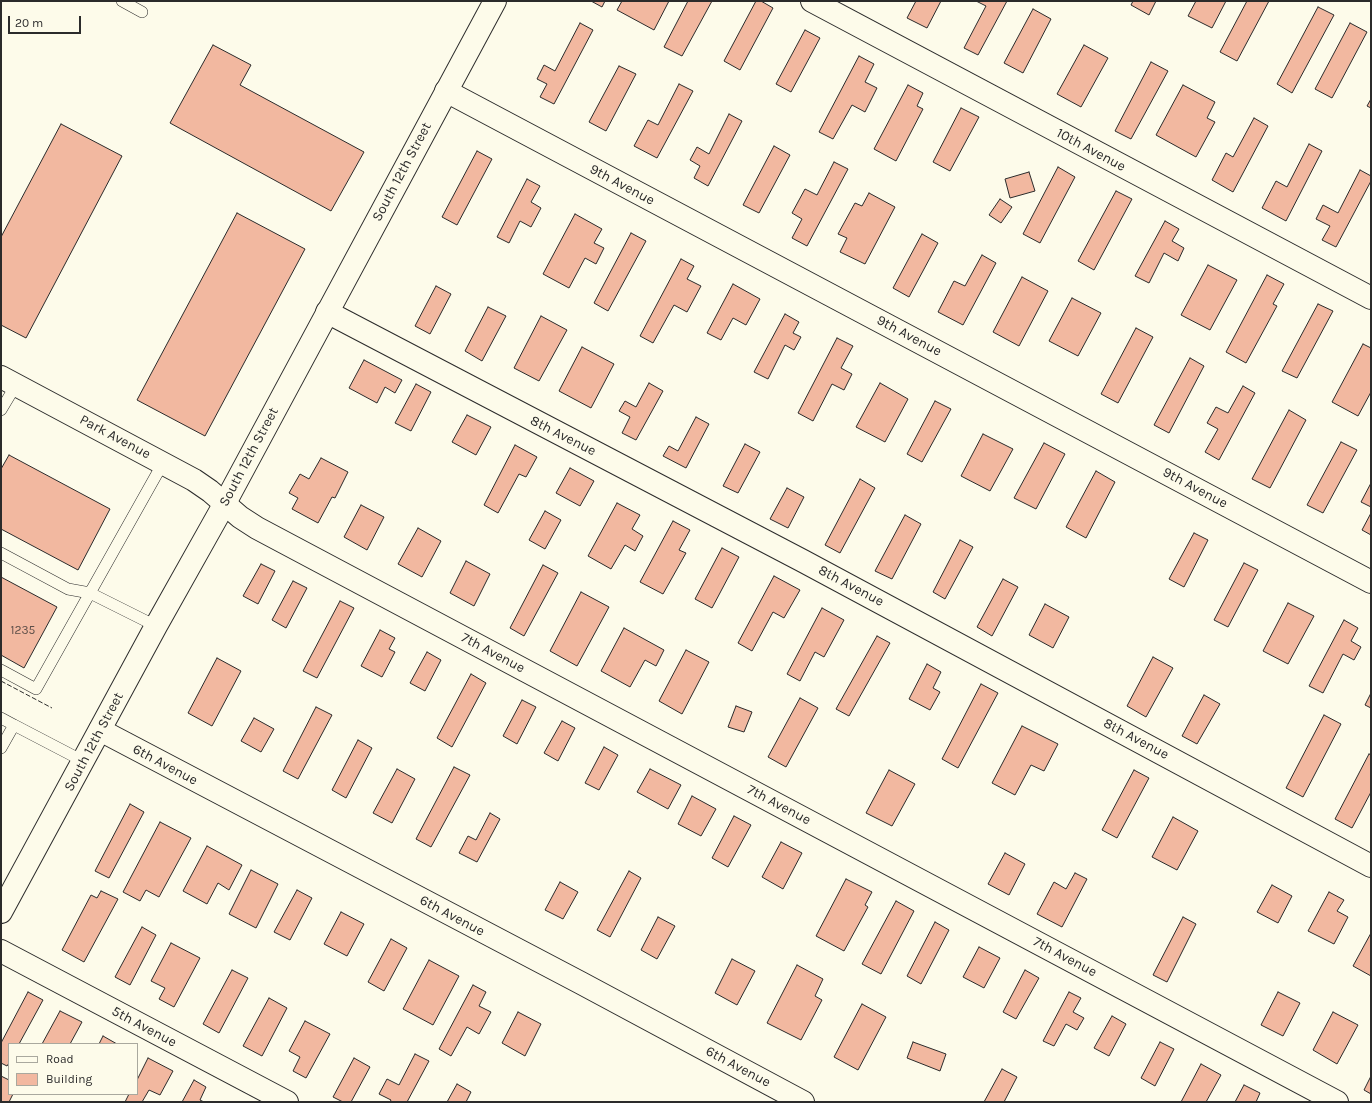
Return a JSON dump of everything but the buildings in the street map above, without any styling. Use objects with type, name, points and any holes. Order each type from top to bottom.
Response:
[{"type":"street","name":"South 12th Street","points":[[2,910],[156,626],[225,503],[495,1]]},
{"type":"street","name":"10th Avenue","points":[[812,1],[1371,298]]},
{"type":"street","name":"9th Avenue","points":[[446,91],[1371,582]]},
{"type":"street","name":"8th Avenue","points":[[327,312],[803,560],[1371,866]]},
{"type":"street","name":"Park Avenue","points":[[8,381],[194,480],[225,503]]},
{"type":"street","name":"7th Avenue","points":[[225,503],[240,517],[264,532],[1337,1102]]},
{"type":"street","name":"6th Avenue","points":[[100,730],[581,983],[803,1102]]},
{"type":"street","name":"5th Avenue","points":[[1,951],[287,1102]]},
{"type":"lane","points":[[122,1],[142,12]]},
{"type":"lane","points":[[1,410],[8,381]]},
{"type":"lane","points":[[1,670],[36,689],[163,463]]},
{"type":"lane","points":[[1,553],[68,589],[90,593],[156,626]]},
{"type":"lane","points":[[1,718],[84,761]]},
{"type":"lane","points":[[1,748],[14,725]]},
{"type":"fence","points":[[1,681],[52,708]]}]
